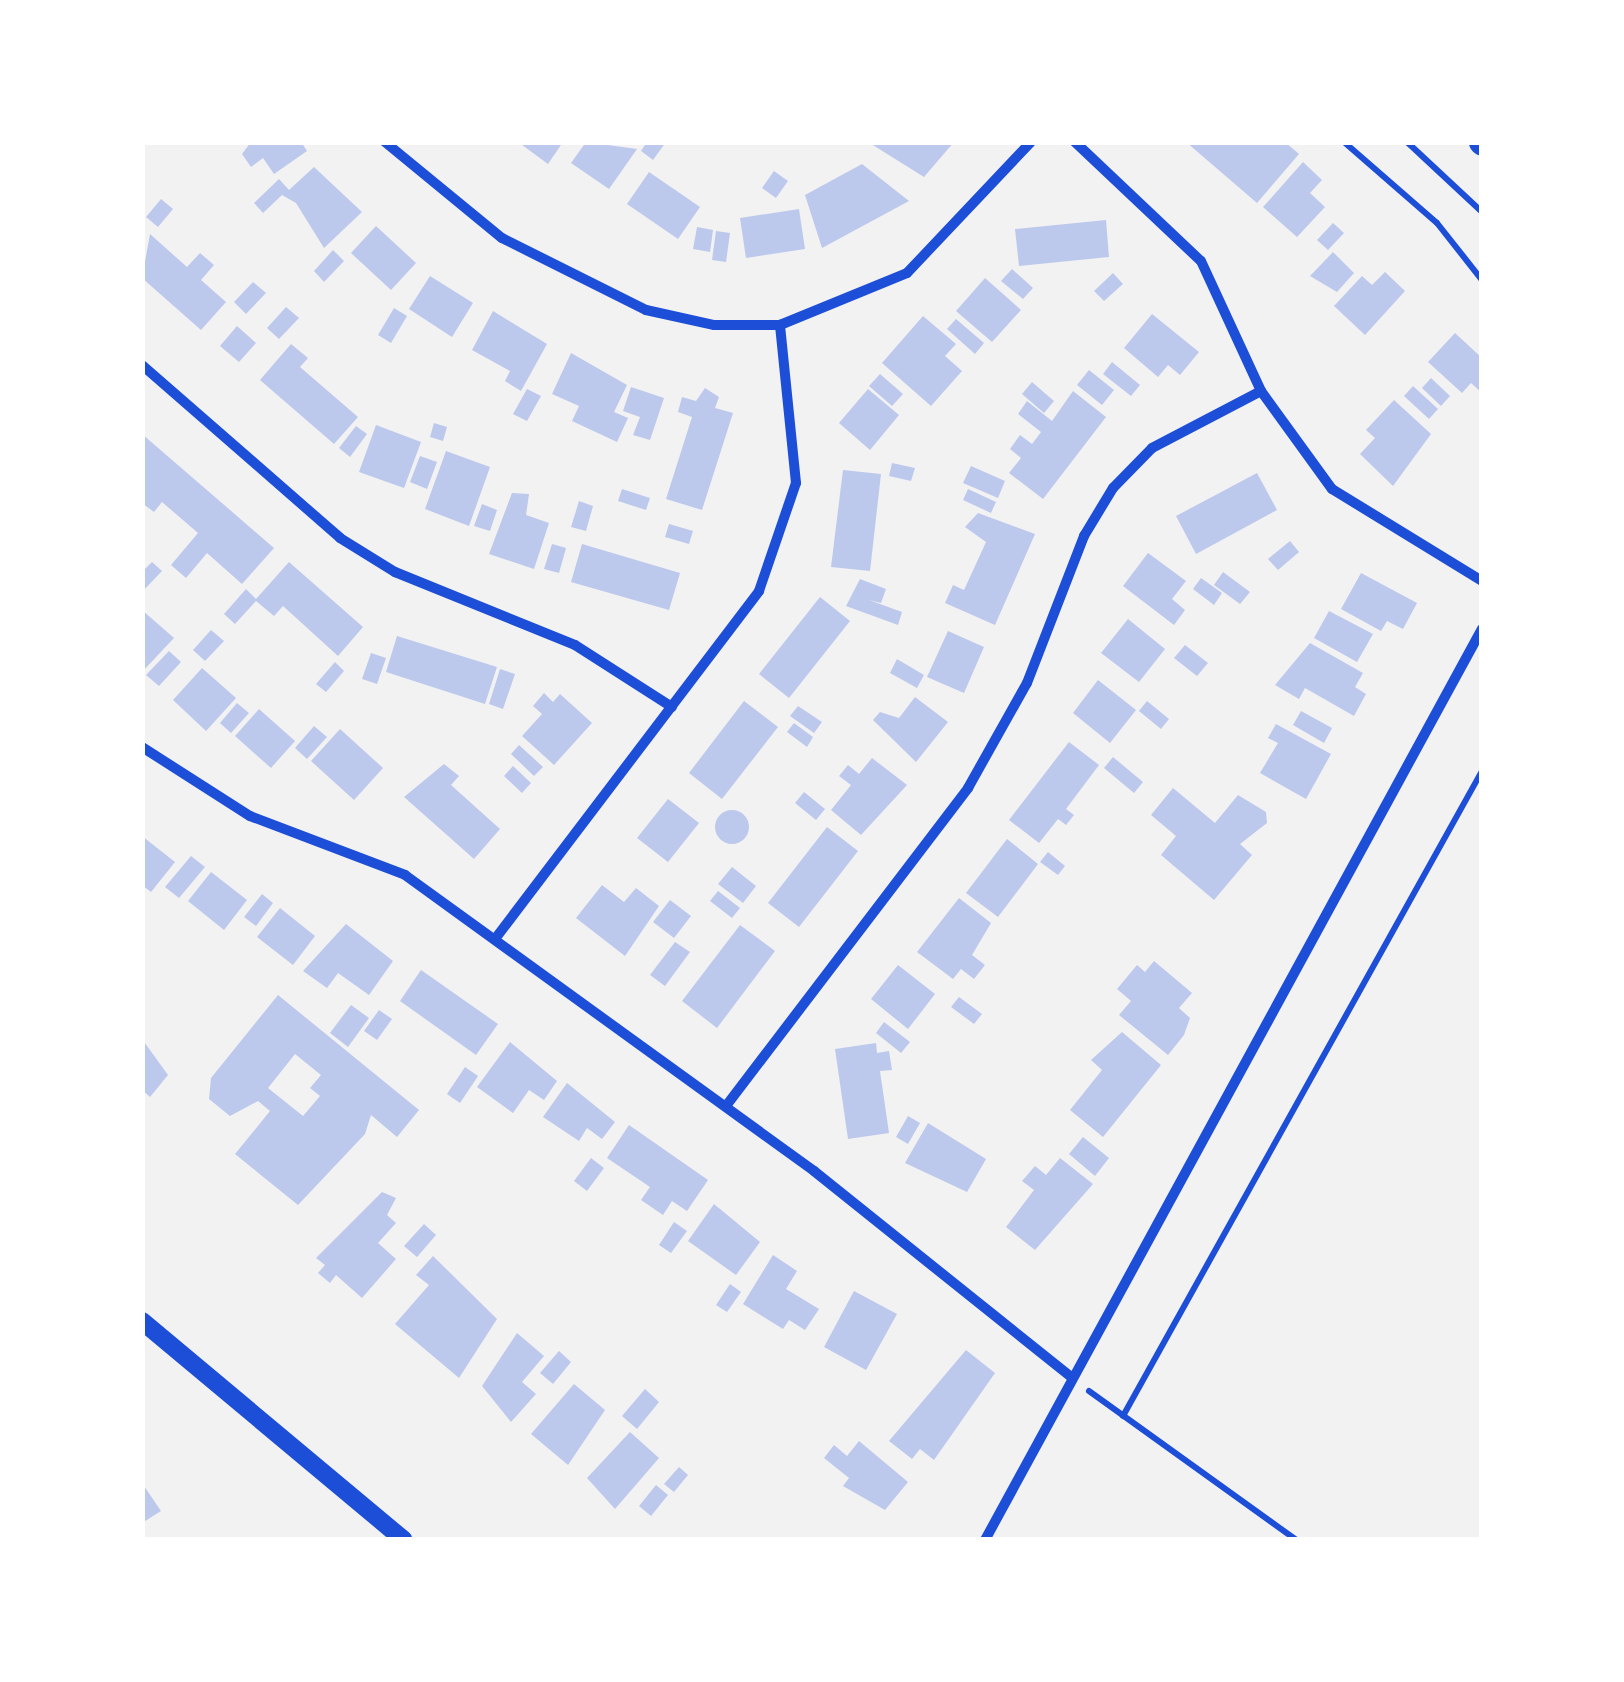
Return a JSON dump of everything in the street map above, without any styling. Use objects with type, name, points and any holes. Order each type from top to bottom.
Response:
[{"type":"street","points":[[385,142],[502,238],[597,287],[714,325],[780,325],[907,273],[1032,142]]},
{"type":"street","points":[[1075,142],[1200,262],[1260,392],[1332,490],[1482,581]]},
{"type":"street","points":[[495,939],[760,591],[782,542],[796,429],[780,325]]},
{"type":"street","points":[[142,365],[340,538],[395,572],[575,645],[672,707]]},
{"type":"street","points":[[726,1106],[968,788],[1027,683],[1084,536],[1113,488],[1152,448],[1260,392]]},
{"type":"street","points":[[985,1540],[1482,628]]},
{"type":"street","points":[[142,747],[250,816],[405,875],[726,1106],[1072,1378]]},
{"type":"street","points":[[142,1321],[404,1540]]},
{"type":"path","points":[[1344,142],[1437,223],[1482,280]]},
{"type":"path","points":[[1407,142],[1482,212]]},
{"type":"path","points":[[1123,1416],[1482,772]]},
{"type":"path","points":[[1072,1378],[1296,1540]]},
{"type":"building","points":[[251,142],[301,142],[307,151],[274,174],[263,158],[251,167],[242,154]]},
{"type":"building","points":[[518,142],[563,142],[548,164]]},
{"type":"building","points":[[586,142],[637,149],[609,189],[571,163]]},
{"type":"building","points":[[647,142],[666,142],[653,160],[641,151]]},
{"type":"building","points":[[868,142],[954,142],[924,177]]},
{"type":"building","points":[[1186,142],[1285,142],[1299,154],[1257,203]]},
{"type":"building","points":[[1303,162],[1322,180],[1310,193],[1325,207],[1297,237],[1263,207]]},
{"type":"building","points":[[862,164],[909,201],[822,248],[805,195]]},
{"type":"building","points":[[314,167],[362,212],[324,248],[296,203],[282,195],[263,213],[254,203],[279,179],[289,190]]},
{"type":"building","points":[[774,171],[788,181],[776,198],[762,188]]},
{"type":"building","points":[[649,172],[700,207],[678,239],[627,204]]},
{"type":"building","points":[[161,199],[173,209],[158,227],[146,217]]},
{"type":"building","points":[[799,209],[805,249],[746,258],[740,218]]},
{"type":"building","points":[[1106,220],[1109,257],[1019,266],[1015,229]]},
{"type":"building","points":[[1333,223],[1344,233],[1328,250],[1317,240]]},
{"type":"building","points":[[376,226],[416,263],[391,290],[351,253]]},
{"type":"building","points":[[697,227],[713,230],[710,252],[693,249]]},
{"type":"building","points":[[716,231],[730,233],[726,262],[712,260]]},
{"type":"building","points":[[150,234],[187,267],[200,253],[214,265],[201,280],[226,302],[201,330],[142,278]]},
{"type":"building","points":[[333,250],[344,261],[324,282],[314,271]]},
{"type":"building","points":[[1333,252],[1354,273],[1337,292],[1310,276]]},
{"type":"building","points":[[1012,269],[1033,288],[1023,299],[1001,281]]},
{"type":"building","points":[[1385,272],[1405,291],[1365,335],[1334,306],[1362,276],[1372,285]]},
{"type":"building","points":[[1113,273],[1123,284],[1104,301],[1094,291]]},
{"type":"building","points":[[430,276],[473,303],[452,337],[409,309]]},
{"type":"building","points":[[985,278],[1021,310],[992,342],[956,311]]},
{"type":"building","points":[[253,282],[266,293],[246,314],[234,302]]},
{"type":"building","points":[[286,307],[299,318],[279,339],[267,328]]},
{"type":"building","points":[[394,308],[407,316],[391,343],[378,335]]},
{"type":"building","points":[[493,311],[547,344],[521,391],[505,381],[510,371],[472,350]]},
{"type":"building","points":[[1152,314],[1199,352],[1180,375],[1168,365],[1158,377],[1124,348]]},
{"type":"building","points":[[923,316],[956,344],[945,356],[962,371],[931,406],[882,363]]},
{"type":"building","points":[[956,319],[984,343],[975,354],[947,329]]},
{"type":"building","points":[[237,326],[256,343],[239,362],[220,346]]},
{"type":"building","points":[[1455,333],[1482,358],[1482,393],[1471,383],[1462,393],[1428,362]]},
{"type":"building","points":[[291,344],[308,358],[300,367],[358,417],[334,444],[260,380]]},
{"type":"building","points":[[571,353],[627,385],[614,412],[628,418],[617,442],[572,421],[579,406],[552,394]]},
{"type":"building","points":[[1112,362],[1140,385],[1131,396],[1103,374]]},
{"type":"building","points":[[1089,370],[1114,390],[1102,405],[1077,385]]},
{"type":"building","points":[[880,374],[903,394],[892,406],[869,386]]},
{"type":"building","points":[[1431,378],[1450,396],[1441,406],[1422,388]]},
{"type":"building","points":[[1032,382],[1054,401],[1044,413],[1022,394]]},
{"type":"building","points":[[1413,386],[1438,409],[1429,419],[1404,396]]},
{"type":"building","points":[[631,387],[664,398],[650,440],[633,435],[640,417],[623,411]]},
{"type":"building","points":[[705,388],[719,397],[715,408],[733,413],[702,510],[666,499],[692,417],[678,412],[682,397],[696,401]]},
{"type":"building","points":[[527,389],[541,396],[527,421],[513,414]]},
{"type":"building","points":[[868,389],[899,415],[870,450],[839,423]]},
{"type":"building","points":[[1073,391],[1106,417],[1043,499],[1009,473],[1021,458],[1010,449],[1020,435],[1032,444],[1041,432],[1018,414],[1027,401],[1052,421]]},
{"type":"building","points":[[1394,400],[1431,434],[1393,486],[1360,454],[1375,438],[1366,430]]},
{"type":"building","points":[[434,423],[447,427],[443,441],[430,437]]},
{"type":"building","points":[[376,425],[421,442],[404,488],[359,472]]},
{"type":"building","points":[[356,426],[367,434],[350,457],[339,448]]},
{"type":"building","points":[[142,434],[274,548],[242,584],[207,553],[186,578],[171,565],[198,533],[162,502],[154,512],[142,503]]},
{"type":"building","points":[[446,451],[490,467],[469,526],[425,509]]},
{"type":"building","points":[[420,456],[437,462],[427,489],[410,482]]},
{"type":"building","points":[[892,463],[915,468],[911,481],[889,476]]},
{"type":"building","points":[[971,466],[1005,481],[998,498],[963,483]]},
{"type":"building","points":[[843,470],[881,474],[870,571],[831,567]]},
{"type":"building","points":[[1257,473],[1277,510],[1196,554],[1176,516]]},
{"type":"building","points":[[622,489],[650,498],[646,510],[618,501]]},
{"type":"building","points":[[968,489],[996,502],[991,513],[963,500]]},
{"type":"building","points":[[512,493],[529,494],[526,515],[549,523],[534,569],[489,554]]},
{"type":"building","points":[[579,501],[593,506],[586,531],[571,527]]},
{"type":"building","points":[[482,504],[497,510],[490,531],[474,526]]},
{"type":"building","points":[[978,513],[1035,534],[995,625],[945,603],[953,585],[964,590],[986,542],[965,527]]},
{"type":"building","points":[[669,524],[693,531],[689,544],[665,537]]},
{"type":"building","points":[[1290,541],[1299,552],[1278,570],[1268,559]]},
{"type":"building","points":[[552,544],[566,548],[559,573],[544,569]]},
{"type":"building","points":[[582,544],[680,573],[669,610],[571,582]]},
{"type":"building","points":[[1148,553],[1186,581],[1172,599],[1185,610],[1174,625],[1123,586]]},
{"type":"building","points":[[152,562],[162,571],[142,592],[142,572]]},
{"type":"building","points":[[289,562],[363,627],[338,656],[283,606],[274,616],[256,601],[235,624],[224,614],[246,589],[256,599]]},
{"type":"building","points":[[1223,572],[1250,592],[1240,604],[1214,585]]},
{"type":"building","points":[[1361,573],[1417,603],[1403,629],[1387,621],[1381,631],[1341,609]]},
{"type":"building","points":[[1201,578],[1222,593],[1214,605],[1193,589]]},
{"type":"building","points":[[860,579],[886,589],[881,603],[869,600],[902,612],[898,625],[846,606]]},
{"type":"building","points":[[820,597],[850,621],[789,698],[759,674]]},
{"type":"building","points":[[142,610],[174,638],[142,672]]},
{"type":"building","points":[[1329,611],[1373,634],[1357,662],[1314,638]]},
{"type":"building","points":[[1128,619],[1165,649],[1139,682],[1101,653]]},
{"type":"building","points":[[211,630],[224,641],[205,661],[193,650]]},
{"type":"building","points":[[948,631],[984,647],[964,693],[927,677]]},
{"type":"building","points":[[397,636],[497,667],[485,704],[386,672]]},
{"type":"building","points":[[1310,643],[1363,673],[1355,687],[1366,694],[1354,716],[1305,688],[1299,699],[1275,685]]},
{"type":"building","points":[[1185,645],[1208,663],[1197,676],[1174,658]]},
{"type":"building","points":[[169,651],[181,662],[159,686],[146,675]]},
{"type":"building","points":[[371,653],[386,658],[377,684],[362,679]]},
{"type":"building","points":[[897,659],[924,675],[917,688],[890,673]]},
{"type":"building","points":[[335,662],[344,671],[326,692],[316,684]]},
{"type":"building","points":[[202,668],[236,698],[206,731],[173,700]]},
{"type":"building","points":[[500,669],[515,674],[503,709],[489,704]]},
{"type":"building","points":[[1098,680],[1136,710],[1110,743],[1073,713]]},
{"type":"building","points":[[544,693],[553,702],[560,694],[592,723],[554,765],[522,736],[542,714],[533,706]]},
{"type":"building","points":[[915,697],[948,722],[916,762],[873,720],[880,712],[899,718]]},
{"type":"building","points":[[744,701],[778,727],[722,799],[689,773]]},
{"type":"building","points":[[1147,701],[1169,719],[1161,729],[1139,711]]},
{"type":"building","points":[[237,703],[249,713],[231,733],[220,723]]},
{"type":"building","points":[[798,706],[822,722],[814,733],[790,716]]},
{"type":"building","points":[[259,709],[295,741],[271,768],[235,736]]},
{"type":"building","points":[[1301,711],[1332,728],[1324,743],[1293,725]]},
{"type":"building","points":[[794,723],[813,737],[807,747],[787,732]]},
{"type":"building","points":[[1276,724],[1331,754],[1306,799],[1260,773],[1278,743],[1268,738]]},
{"type":"building","points":[[314,726],[327,737],[307,759],[295,748]]},
{"type":"building","points":[[340,729],[383,768],[354,800],[311,761]]},
{"type":"building","points":[[1069,742],[1099,765],[1066,809],[1074,815],[1066,825],[1058,819],[1039,843],[1009,820]]},
{"type":"building","points":[[519,745],[543,767],[534,776],[511,754]]},
{"type":"building","points":[[1113,757],[1143,782],[1134,793],[1104,768]]},
{"type":"building","points":[[872,758],[907,785],[861,835],[831,810],[851,785],[839,776],[848,765],[859,774]]},
{"type":"building","points":[[444,764],[459,776],[451,785],[500,829],[474,859],[404,797]]},
{"type":"building","points":[[513,766],[531,783],[522,793],[504,776]]},
{"type":"building","points":[[1173,788],[1215,823],[1238,795],[1266,812],[1267,823],[1240,844],[1252,855],[1214,900],[1161,855],[1176,836],[1151,815]]},
{"type":"building","points":[[804,792],[825,809],[816,820],[795,803]]},
{"type":"building","points":[[668,799],[699,823],[668,862],[637,838]]},
{"type":"building","points":[[732,810],[744,815],[749,827],[744,839],[732,844],[720,839],[715,827],[720,815]]},
{"type":"building","points":[[827,827],[858,851],[799,927],[768,903]]},
{"type":"building","points":[[142,836],[175,862],[151,892],[142,885]]},
{"type":"building","points":[[1007,839],[1038,864],[998,917],[966,893]]},
{"type":"building","points":[[1048,852],[1065,866],[1058,875],[1040,862]]},
{"type":"building","points":[[191,856],[205,867],[179,898],[165,887]]},
{"type":"building","points":[[732,867],[756,886],[743,903],[718,884]]},
{"type":"building","points":[[211,872],[247,900],[224,930],[188,901]]},
{"type":"building","points":[[602,885],[624,902],[636,888],[659,906],[625,956],[576,918]]},
{"type":"building","points":[[718,891],[740,908],[732,918],[710,901]]},
{"type":"building","points":[[262,894],[273,903],[256,926],[244,917]]},
{"type":"building","points":[[959,898],[991,923],[972,955],[985,965],[974,979],[961,969],[953,979],[917,952]]},
{"type":"building","points":[[670,900],[691,916],[674,938],[653,922]]},
{"type":"building","points":[[280,908],[315,936],[293,965],[257,937]]},
{"type":"building","points":[[346,924],[393,961],[369,995],[338,973],[327,988],[303,971]]},
{"type":"building","points":[[740,925],[775,951],[717,1028],[682,1001]]},
{"type":"building","points":[[675,942],[690,952],[665,986],[650,975]]},
{"type":"building","points":[[1154,961],[1192,993],[1179,1008],[1190,1018],[1184,1035],[1168,1055],[1119,1015],[1131,1001],[1117,989],[1137,965],[1145,972]]},
{"type":"building","points":[[898,965],[935,994],[908,1029],[871,999]]},
{"type":"building","points":[[421,970],[498,1024],[476,1055],[400,1001]]},
{"type":"building","points":[[278,995],[419,1110],[397,1137],[371,1115],[365,1134],[298,1205],[235,1154],[270,1111],[258,1101],[230,1116],[209,1099],[211,1078]],"holes":[[[295,1054],[321,1075],[310,1088],[320,1096],[303,1116],[268,1088]]]},
{"type":"building","points":[[959,997],[982,1014],[974,1024],[951,1007]]},
{"type":"building","points":[[351,1005],[369,1018],[348,1047],[330,1033]]},
{"type":"building","points":[[379,1010],[392,1019],[377,1040],[364,1031]]},
{"type":"building","points":[[884,1022],[910,1042],[901,1053],[876,1033]]},
{"type":"building","points":[[1122,1032],[1161,1065],[1103,1137],[1070,1110],[1102,1070],[1091,1060]]},
{"type":"building","points":[[142,1039],[168,1075],[150,1097],[142,1090]]},
{"type":"building","points":[[510,1042],[557,1081],[544,1100],[529,1090],[513,1113],[477,1087]]},
{"type":"building","points":[[876,1043],[877,1053],[889,1051],[892,1070],[880,1071],[889,1133],[848,1139],[835,1049]]},
{"type":"building","points":[[465,1067],[478,1076],[460,1103],[447,1094]]},
{"type":"building","points":[[567,1083],[615,1122],[602,1139],[587,1128],[579,1141],[543,1117]]},
{"type":"building","points":[[908,1116],[920,1123],[908,1144],[896,1137]]},
{"type":"building","points":[[928,1123],[986,1159],[967,1192],[905,1163]]},
{"type":"building","points":[[629,1125],[708,1180],[687,1211],[672,1201],[663,1215],[641,1200],[650,1187],[607,1158]]},
{"type":"building","points":[[1083,1137],[1109,1158],[1095,1176],[1069,1154]]},
{"type":"building","points":[[591,1158],[604,1168],[587,1191],[574,1181]]},
{"type":"building","points":[[1060,1158],[1093,1184],[1035,1250],[1006,1227],[1034,1190],[1022,1181],[1035,1166],[1046,1175]]},
{"type":"building","points":[[382,1192],[396,1198],[387,1215],[396,1223],[378,1243],[396,1259],[362,1298],[336,1275],[330,1283],[318,1273],[325,1265],[316,1258]]},
{"type":"building","points":[[714,1204],[760,1242],[736,1275],[688,1241]]},
{"type":"building","points":[[674,1222],[687,1231],[671,1253],[659,1245]]},
{"type":"building","points":[[424,1224],[436,1235],[417,1257],[404,1246]]},
{"type":"building","points":[[773,1255],[797,1271],[786,1289],[819,1309],[805,1330],[789,1320],[783,1329],[743,1304]]},
{"type":"building","points":[[433,1256],[497,1319],[459,1378],[395,1324],[429,1285],[416,1275]]},
{"type":"building","points":[[730,1284],[741,1292],[727,1312],[716,1305]]},
{"type":"building","points":[[854,1291],[897,1314],[866,1370],[824,1347]]},
{"type":"building","points":[[517,1333],[544,1356],[522,1382],[536,1394],[511,1422],[482,1386]]},
{"type":"building","points":[[966,1350],[995,1373],[934,1460],[920,1449],[912,1459],[889,1441]]},
{"type":"building","points":[[559,1351],[571,1362],[553,1384],[540,1373]]},
{"type":"building","points":[[574,1384],[605,1410],[568,1465],[531,1434]]},
{"type":"building","points":[[645,1389],[659,1402],[637,1429],[622,1416]]},
{"type":"building","points":[[630,1432],[659,1458],[615,1509],[587,1478]]},
{"type":"building","points":[[859,1441],[908,1482],[885,1510],[843,1486],[849,1478],[824,1458],[834,1445],[847,1456]]},
{"type":"building","points":[[679,1467],[688,1475],[674,1492],[664,1484]]},
{"type":"building","points":[[142,1483],[161,1511],[142,1523]]},
{"type":"building","points":[[656,1485],[668,1495],[651,1516],[639,1506]]}]
